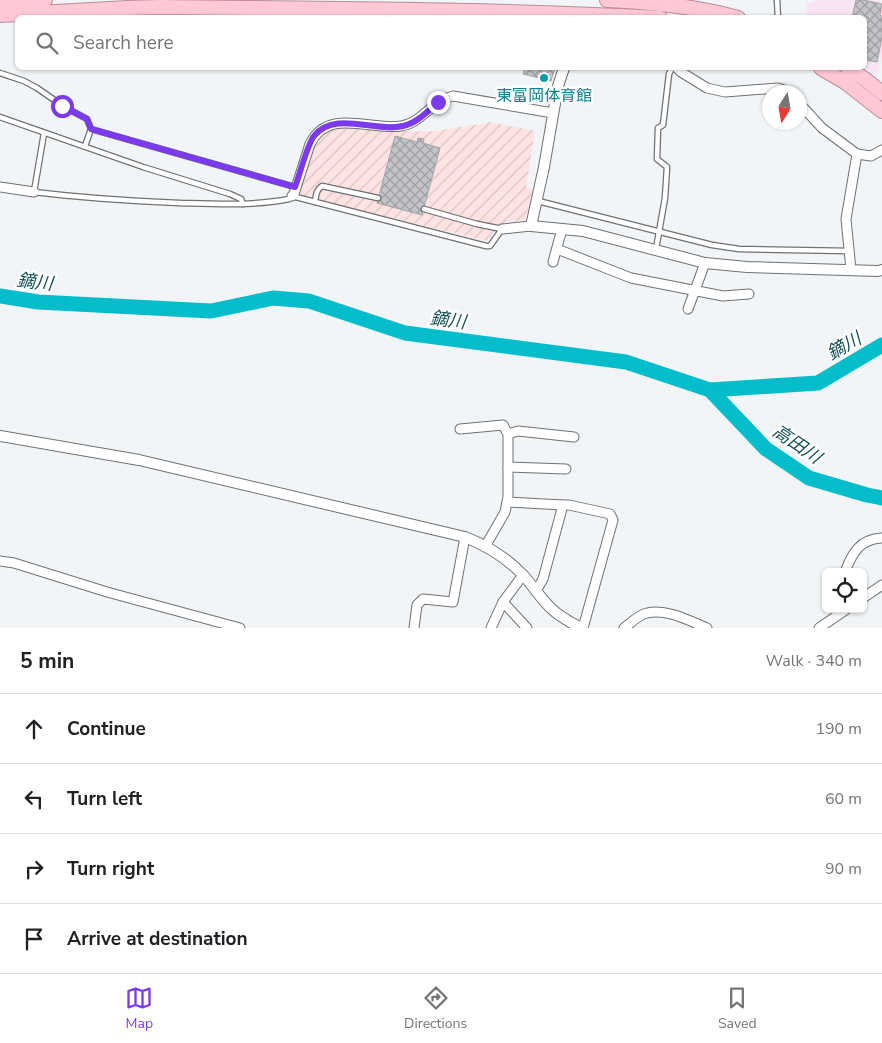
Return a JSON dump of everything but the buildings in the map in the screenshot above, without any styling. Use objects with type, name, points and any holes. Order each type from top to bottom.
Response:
[{"type":"highway","points":[[0,3],[45,0]]},
{"type":"highway","points":[[606,0],[717,12],[728,15]]},
{"type":"highway","points":[[0,15],[144,4],[608,15]]},
{"type":"highway","points":[[824,70],[845,82],[882,111]]},
{"type":"highway","points":[[851,70],[882,93]]},
{"type":"street","points":[[532,226],[558,86],[563,70]]},
{"type":"street","points":[[679,70],[706,88],[725,92],[762,89]]},
{"type":"street","points":[[292,196],[314,136],[328,125],[345,123],[383,127],[403,126],[417,120],[438,102],[453,96],[553,113]]},
{"type":"street","points":[[807,112],[822,128],[857,154],[871,156],[882,150]]},
{"type":"street","points":[[851,270],[846,219],[857,154]]},
{"type":"street","points":[[0,187],[34,192]]},
{"type":"street","points":[[502,229],[532,226],[584,231],[705,262],[747,268],[882,270]]},
{"type":"street","points":[[553,262],[562,228]]},
{"type":"street","points":[[557,249],[631,278],[723,296],[749,294]]},
{"type":"street","points":[[688,309],[705,262]]},
{"type":"street","points":[[460,429],[503,426],[508,434],[508,497],[505,512],[486,546]]},
{"type":"street","points":[[508,434],[518,431],[574,437]]},
{"type":"street","points":[[0,436],[139,460],[465,537],[486,546],[505,558],[544,601],[556,612],[579,627],[613,520],[610,514],[569,505],[507,502]]},
{"type":"street","points":[[508,467],[566,469]]},
{"type":"street","points":[[536,591],[543,579],[563,505]]},
{"type":"street","points":[[414,628],[417,605],[423,599],[453,602],[465,537]]},
{"type":"street","points":[[847,568],[856,549],[865,542],[875,538],[882,538]]},
{"type":"street","points":[[0,561],[14,563],[107,592],[240,628]]},
{"type":"street","points":[[491,628],[503,602],[523,576]]},
{"type":"street","points":[[867,595],[882,585]]},
{"type":"street","points":[[503,602],[527,628]]},
{"type":"street","points":[[624,628],[646,613],[658,612],[676,615],[707,628]]},
{"type":"street","points":[[822,627],[831,613]]},
{"type":"street","points":[[822,627],[841,613]]},
{"type":"lane","points":[[777,0],[778,15]]},
{"type":"lane","points":[[656,250],[665,198],[667,167],[657,159],[658,128],[663,125],[671,70]]},
{"type":"lane","points":[[0,73],[24,81],[62,106],[87,119],[91,129],[85,146]]},
{"type":"lane","points":[[0,117],[142,167],[230,194],[241,199],[243,204]]},
{"type":"lane","points":[[91,129],[295,187]]},
{"type":"lane","points":[[44,133],[34,192],[152,202],[226,204],[270,203],[289,199],[292,196],[486,246],[490,246],[502,229],[424,209]]},
{"type":"lane","points":[[315,202],[318,188],[322,186],[378,198]]},
{"type":"lane","points":[[536,200],[712,245],[739,250],[849,252]]},
{"type":"shaded area","points":[[879,0],[882,4],[882,55],[877,77],[867,69],[867,15],[806,15],[807,4],[815,1]]},
{"type":"shaded area","points":[[491,122],[535,131],[526,188],[533,189],[525,221],[505,222],[495,230],[487,241],[297,195],[315,142],[324,131],[337,127],[394,131],[436,131]]},
{"type":"waterway","name":"鏑川","points":[[0,296],[38,302],[211,311],[273,298],[309,301],[405,333],[626,362],[710,390],[818,383],[882,345]]},
{"type":"waterway","name":"高田川","points":[[710,390],[766,449],[809,478],[882,498]]},
{"type":"place","name":"東富岡体育館","points":[[544,78]]},
{"type":"route","points":[[62,106],[87,119],[91,129],[295,187],[310,144],[314,136],[321,129],[335,123],[383,127],[403,126],[417,120],[438,102]]}]
